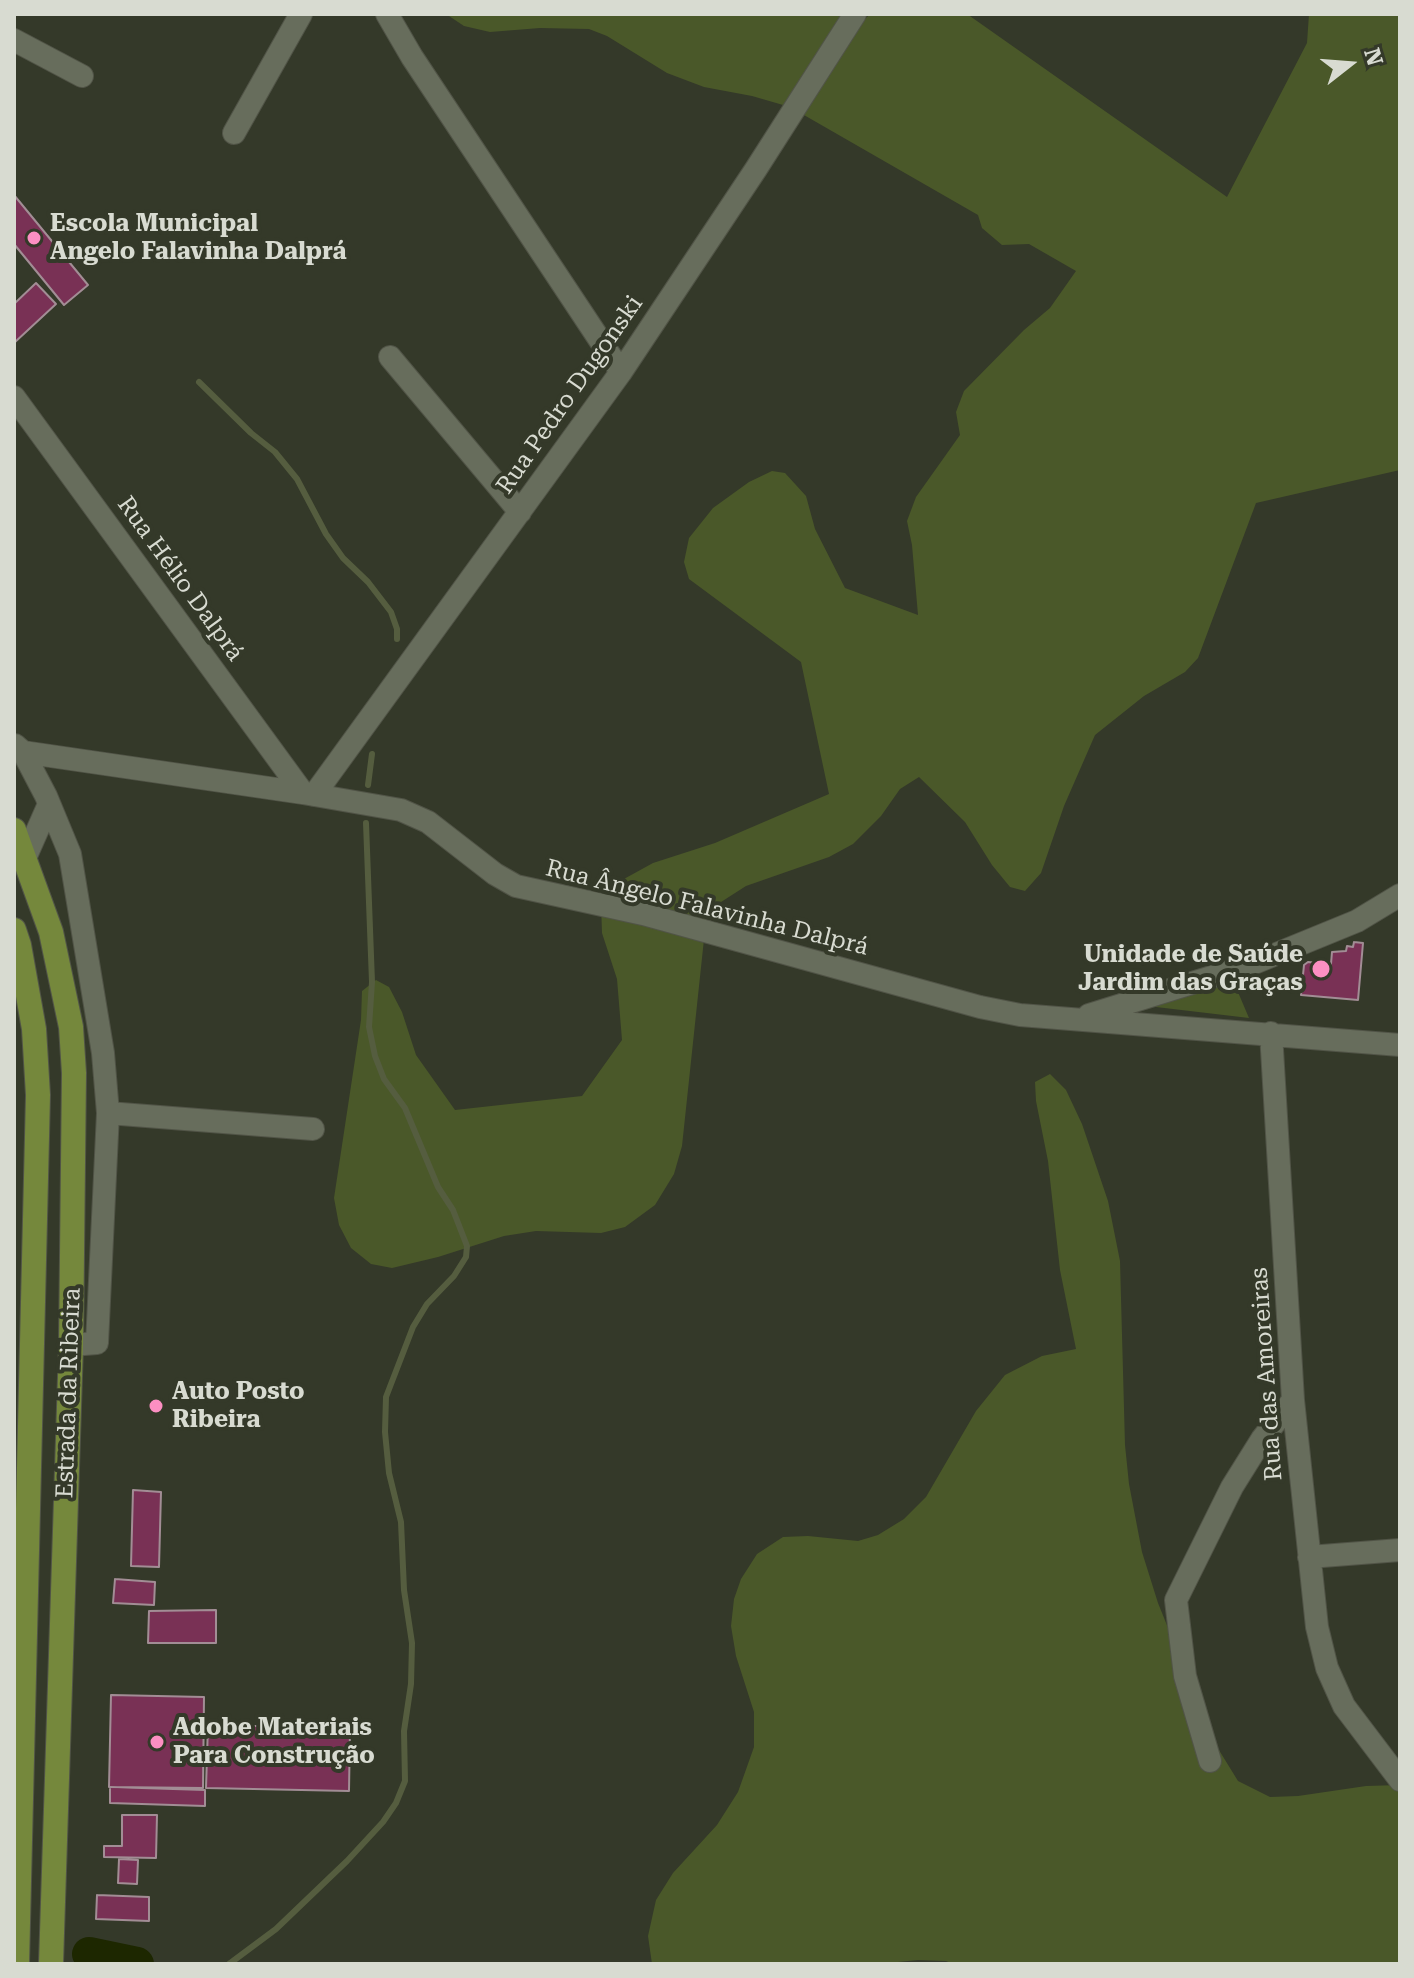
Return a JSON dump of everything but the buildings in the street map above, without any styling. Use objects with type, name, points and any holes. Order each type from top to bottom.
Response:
[{"type":"main road","name":"Estrada da Ribeira","points":[[14,830],[26,856],[51,932],[71,1027],[75,1114],[71,1345],[51,1964]]},
{"type":"main road","name":"Estrada da Ribeira","points":[[14,930],[34,1029],[38,1095],[18,1694],[17,1964]]},
{"type":"street","points":[[234,133],[301,14]]},
{"type":"street","points":[[387,14],[412,57],[621,372]]},
{"type":"street","name":"Rua Pedro Dugonski","points":[[308,794],[621,372],[855,14]]},
{"type":"street","points":[[14,40],[82,76]]},
{"type":"street","points":[[390,357],[520,512]]},
{"type":"street","name":"Rua Hélio Dalprá","points":[[14,397],[308,794]]},
{"type":"street","points":[[19,748],[49,804],[70,854],[75,897],[98,1015],[108,1113],[97,1343],[71,1345]]},
{"type":"street","name":"Rua Ângelo Falavinha Dalprá","points":[[19,748],[401,810],[428,822],[495,874],[529,889],[643,914],[980,1007],[1020,1015],[1400,1045]]},
{"type":"street","points":[[26,856],[49,804]]},
{"type":"street","points":[[1076,1019],[1247,966],[1357,921],[1400,895]]},
{"type":"street","name":"Rua das Amoreiras","points":[[1271,1033],[1293,1400],[1317,1627],[1327,1668],[1344,1706],[1400,1780]]},
{"type":"street","points":[[108,1113],[313,1129]]},
{"type":"street","points":[[1210,1761],[1185,1676],[1176,1600],[1232,1487],[1262,1439],[1293,1400]]},
{"type":"street","points":[[1309,1557],[1400,1550]]},
{"type":"green space","points":[[446,14],[834,14],[861,23],[870,14],[967,14],[1227,197],[1307,43],[1309,14],[1400,14],[1400,470],[1256,503],[1198,658],[1185,672],[1144,696],[1095,735],[1064,806],[1041,873],[1025,891],[1010,887],[965,822],[919,777],[900,789],[881,816],[853,844],[829,857],[746,886],[707,911],[682,1146],[674,1174],[655,1205],[625,1227],[601,1233],[536,1231],[504,1236],[392,1268],[371,1264],[351,1248],[339,1225],[334,1198],[361,1020],[362,991],[376,980],[389,987],[402,1012],[416,1055],[455,1110],[582,1096],[622,1040],[617,979],[602,933],[601,903],[613,885],[653,863],[715,843],[829,794],[801,662],[689,579],[684,562],[689,538],[713,508],[749,482],[772,471],[785,473],[806,496],[815,529],[845,588],[918,615],[907,521],[916,497],[960,435],[956,412],[964,391],[1050,308],[1076,271],[1029,244],[1002,245],[982,228],[978,215],[790,107],[704,87],[667,73],[607,36],[589,29],[540,28],[490,32],[464,26]]},
{"type":"green space","points":[[1232,978],[1249,1018],[1156,1007],[1157,1000]]},
{"type":"green space","points":[[1050,1074],[1066,1090],[1082,1124],[1108,1201],[1120,1261],[1125,1445],[1129,1484],[1142,1552],[1158,1603],[1214,1742],[1238,1781],[1270,1797],[1400,1785],[1400,1964],[953,1964],[918,1960],[878,1964],[652,1964],[648,1936],[656,1900],[673,1873],[717,1825],[738,1792],[754,1747],[754,1712],[736,1656],[731,1626],[734,1599],[741,1579],[757,1554],[783,1537],[858,1541],[878,1535],[904,1519],[926,1497],[976,1411],[1005,1375],[1042,1356],[1076,1349],[1060,1270],[1048,1161],[1036,1101],[1035,1082]]},
{"type":"waterway","points":[[199,382],[275,452],[297,479],[326,534],[391,612],[397,639]]},
{"type":"waterway","points":[[368,785],[372,754]]},
{"type":"waterway","points":[[229,1964],[276,1929],[347,1861],[383,1822],[396,1803],[405,1781],[404,1731],[411,1684],[412,1643],[404,1590],[401,1522],[389,1473],[386,1397],[413,1327],[427,1304],[454,1276],[466,1257],[467,1246],[405,1108],[384,1079],[375,1056],[369,1027],[372,982],[366,823]]},
{"type":"waterway","points":[[89,1954],[137,1964]]},
{"type":"place","name":"Escola Municipal Angelo Falavinha Dalprá","points":[[34,238]]},
{"type":"place","name":"Unidade de Saúde Jardim das Graças","points":[[1321,969]]},
{"type":"place","name":"Auto Posto Ribeira","points":[[156,1406]]},
{"type":"place","name":"Adobe Materiais Para Construção","points":[[157,1742]]}]
